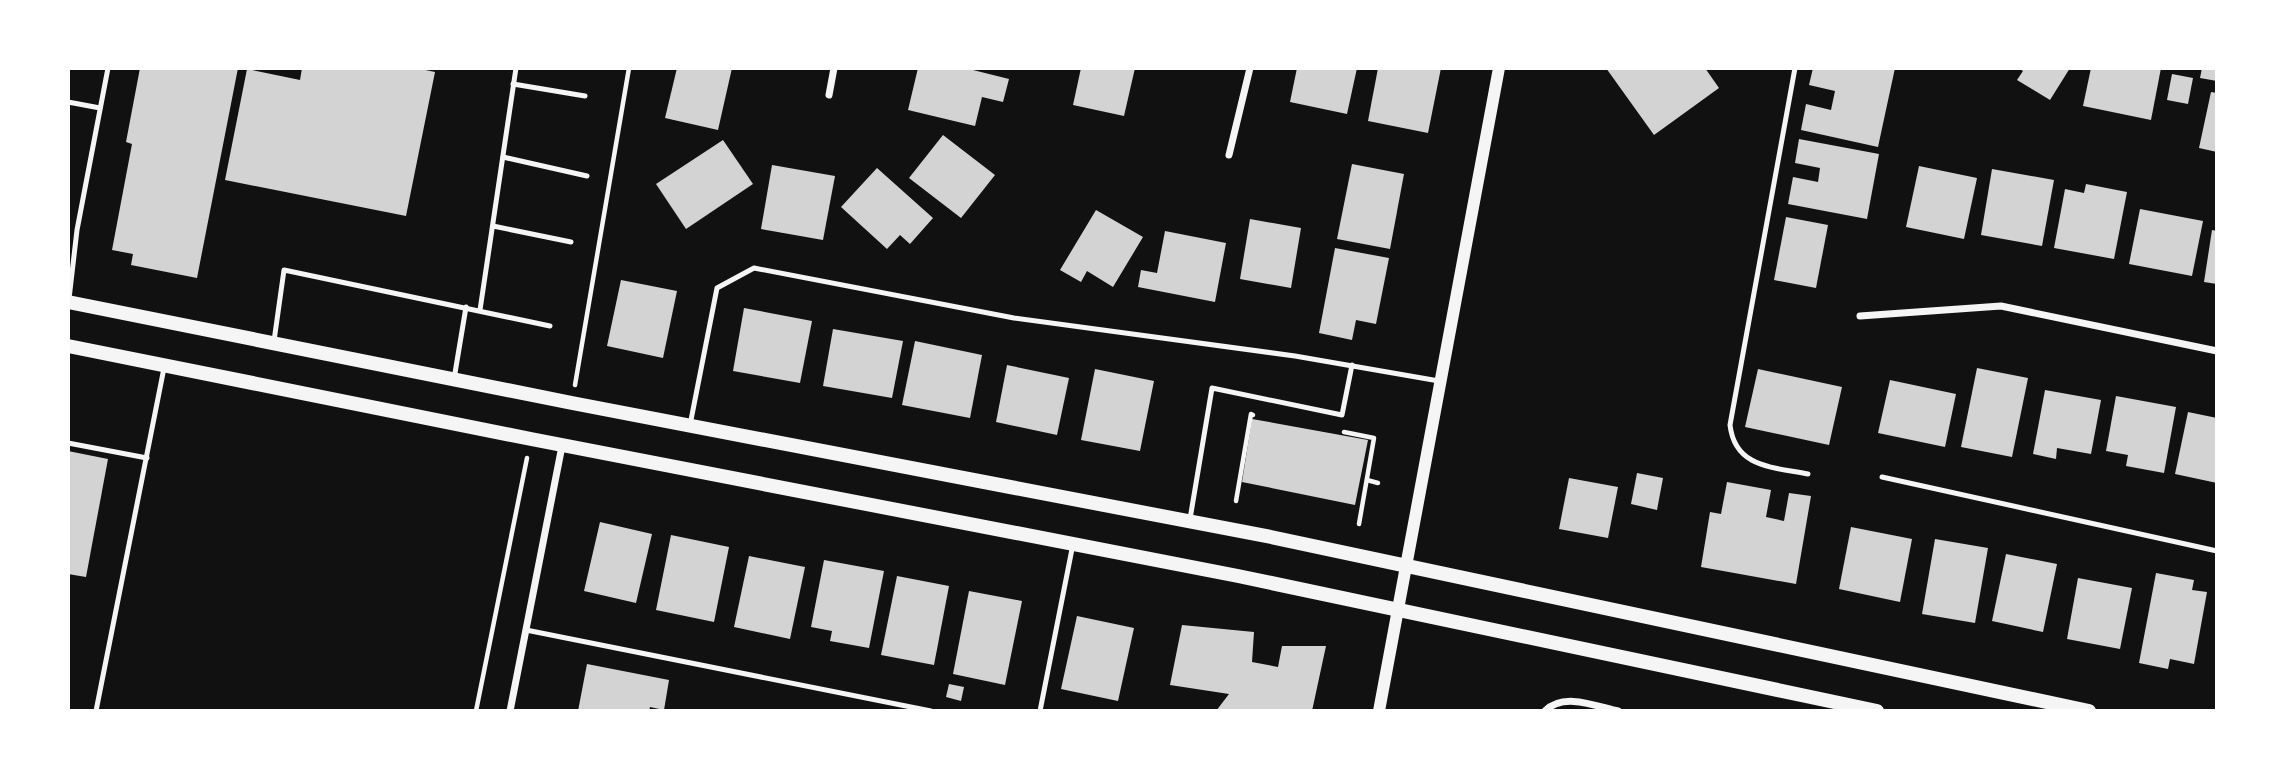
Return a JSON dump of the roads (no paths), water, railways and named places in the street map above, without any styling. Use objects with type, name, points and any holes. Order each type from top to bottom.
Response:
[{"type":"main road","points":[[69,302],[1408,566],[2089,711]]},
{"type":"main road","points":[[68,346],[1073,544],[1877,711]]},
{"type":"street","points":[[829,95],[834,68]]},
{"type":"street","points":[[1229,155],[1250,68]]},
{"type":"street","points":[[1380,711],[1499,68]]},
{"type":"street","points":[[1860,316],[2001,306],[2217,351]]},
{"type":"street","points":[[510,711],[562,445]]},
{"type":"street","points":[[1545,711],[1548,707],[1567,700],[1618,711]]},
{"type":"lane","points":[[69,302],[77,230],[108,68]]},
{"type":"lane","points":[[480,310],[516,68]]},
{"type":"lane","points":[[1795,68],[1730,425],[1733,442],[1747,458],[1765,466],[1808,474]]},
{"type":"lane","points":[[513,83],[585,96]]},
{"type":"lane","points":[[68,102],[100,108]]},
{"type":"lane","points":[[503,158],[587,176]]},
{"type":"lane","points":[[493,226],[571,242]]},
{"type":"lane","points":[[68,229],[77,230]]},
{"type":"lane","points":[[690,425],[717,288],[754,268],[1014,317],[1352,365],[1441,381]]},
{"type":"lane","points":[[274,343],[284,270],[550,326]]},
{"type":"lane","points":[[454,379],[466,307]]},
{"type":"lane","points":[[96,711],[165,365]]},
{"type":"lane","points":[[1189,522],[1212,388],[1342,415],[1352,365]]},
{"type":"lane","points":[[68,443],[147,458]]},
{"type":"lane","points":[[1882,477],[2217,551]]},
{"type":"lane","points":[[1040,711],[1073,544]]},
{"type":"lane","points":[[526,630],[931,711]]}]
